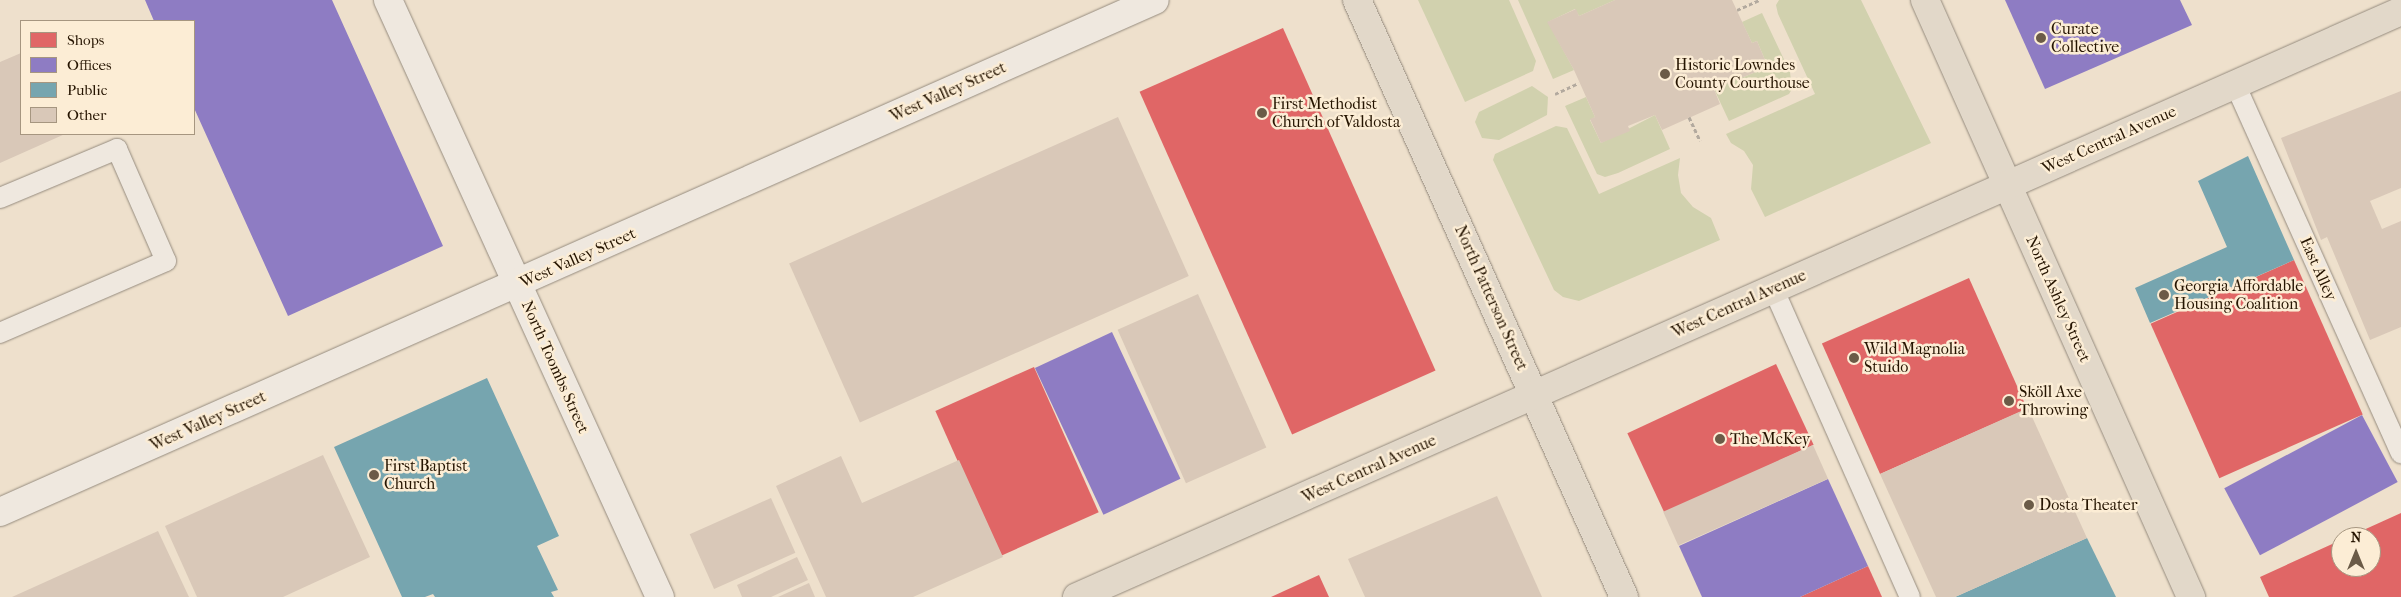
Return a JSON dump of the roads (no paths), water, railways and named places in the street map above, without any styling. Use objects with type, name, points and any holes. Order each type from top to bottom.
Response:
[{"type":"main road","name":"North Patterson Street","points":[[1357,0],[1624,597]]},
{"type":"main road","name":"North Ashley Street","points":[[1925,0],[2191,597]]},
{"type":"main road","name":"West Central Avenue","points":[[1077,597],[2401,11]]},
{"type":"street","name":"North Toombs Street","points":[[388,0],[660,597]]},
{"type":"street","name":"West Valley Street","points":[[0,512],[1155,0]]},
{"type":"lane","name":"East Alley","points":[[2235,84],[2401,453]]},
{"type":"lane","points":[[0,198],[117,148],[166,261],[0,333]]},
{"type":"lane","points":[[1773,288],[1910,597]]},
{"type":"place","name":"Curate Collective","points":[[2041,38]]},
{"type":"place","name":"Historic Lowndes County Courthouse","points":[[1665,74]]},
{"type":"place","name":"First Methodist Church of Valdosta","points":[[1262,113]]},
{"type":"place","name":"Georgia Affordable Housing Coalition","points":[[2164,295]]},
{"type":"place","name":"Wild Magnolia Stuido","points":[[1854,358]]},
{"type":"place","name":"Sköll Axe Throwing","points":[[2009,401]]},
{"type":"place","name":"The McKey","points":[[1720,439]]},
{"type":"place","name":"First Baptist Church","points":[[374,475]]},
{"type":"place","name":"Dosta Theater","points":[[2029,505]]}]
